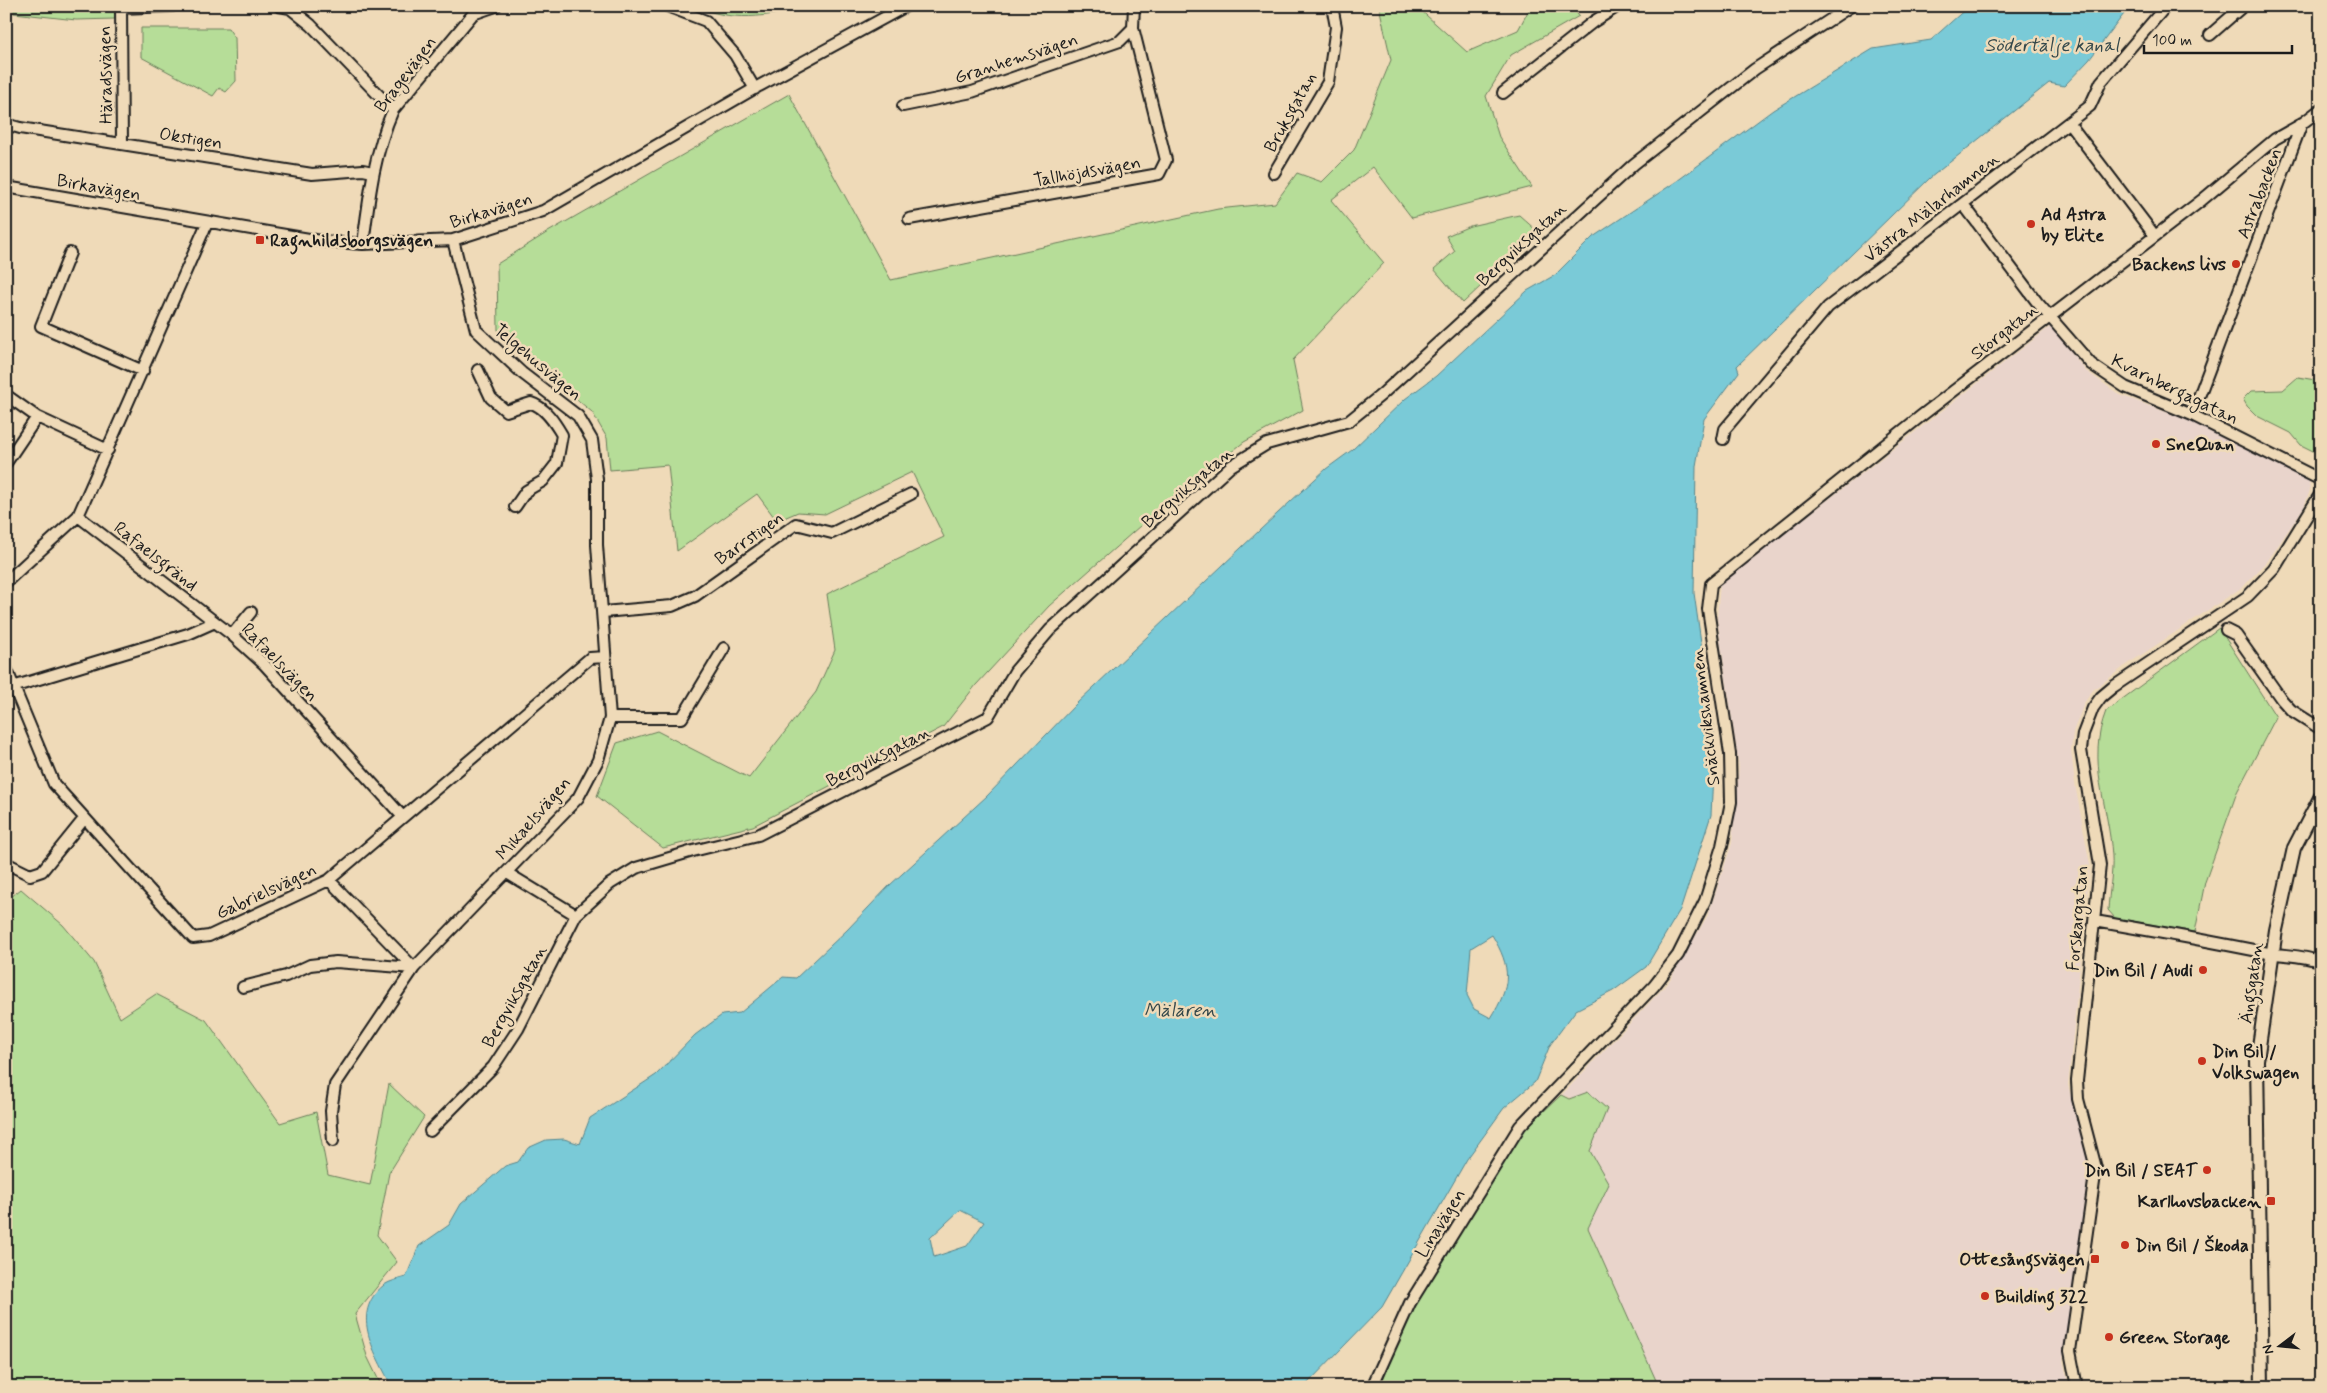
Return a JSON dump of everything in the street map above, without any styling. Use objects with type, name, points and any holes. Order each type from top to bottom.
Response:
[{"type":"main road","name":"Ängsgatan","points":[[2262,1387],[2257,1060],[2273,954],[2294,848],[2321,796]]},
{"type":"main road","name":"Ängsgatan","points":[[2261,1303],[2270,1387]]},
{"type":"street","points":[[121,7],[172,6]]},
{"type":"street","points":[[279,6],[290,8],[310,25],[393,110]]},
{"type":"street","name":"Bragevägen","points":[[363,244],[372,172],[393,110],[473,14],[496,6]]},
{"type":"street","points":[[667,6],[706,21],[735,55],[755,89]]},
{"type":"street","name":"Birkavägen","points":[[6,187],[321,241],[363,244],[453,240],[544,210],[755,89],[906,6]]},
{"type":"street","name":"Tallhöjdsvägen","points":[[909,219],[1159,174],[1166,160],[1133,28],[1134,6]]},
{"type":"street","name":"Bruksgatan","points":[[1274,173],[1328,82],[1336,27],[1332,6]]},
{"type":"street","points":[[1503,93],[1593,22],[1618,6]]},
{"type":"street","name":"Bergviksgatan","points":[[430,1131],[493,1067],[518,1029],[576,915],[610,884],[632,870],[693,851],[758,835],[988,717],[1015,671],[1050,630],[1231,466],[1267,444],[1349,420],[1382,395],[1587,205],[1657,145],[1755,69],[1851,6]]},
{"type":"street","name":"Västra Mälarhamnen","points":[[1723,439],[1725,429],[1828,306],[2090,106],[2101,82],[2166,6]]},
{"type":"street","points":[[2210,35],[2243,6]]},
{"type":"street","name":"Häradsvägen","points":[[121,7],[122,144]]},
{"type":"street","name":"Granhemsvägen","points":[[903,106],[972,92],[1120,41],[1133,28]]},
{"type":"street","name":"Storgatan","points":[[1711,584],[2049,317],[2155,236],[2275,139],[2321,109]]},
{"type":"street","points":[[2069,123],[2155,236]]},
{"type":"street","name":"Astrabacken","points":[[2192,414],[2302,123]]},
{"type":"street","name":"Okstigen","points":[[6,124],[20,128],[312,174],[363,170],[372,172]]},
{"type":"street","name":"Kvarnbergagatan","points":[[1963,204],[2049,317],[2091,364],[2125,386],[2192,414],[2321,480]]},
{"type":"street","points":[[6,582],[78,516],[208,223]]},
{"type":"street","name":"Telgehusvägen","points":[[453,240],[476,330],[522,373],[578,416],[592,440],[597,479],[597,545],[605,657]]},
{"type":"street","points":[[70,253],[41,326],[142,371]]},
{"type":"street","points":[[478,370],[491,398],[506,411],[531,403],[535,404],[552,419],[562,435],[557,463],[543,481],[526,491],[516,507]]},
{"type":"street","points":[[6,394],[37,417],[108,450]]},
{"type":"street","points":[[6,463],[37,417]]},
{"type":"street","name":"Forskargatan","points":[[2077,1387],[2070,1351],[2096,1168],[2078,1099],[2077,1081],[2100,865],[2081,750],[2083,734],[2093,708],[2101,697],[2124,679],[2248,596],[2274,568],[2321,493]]},
{"type":"street","name":"Barrstigen","points":[[603,612],[672,606],[695,596],[796,524],[832,533],[911,494]]},
{"type":"street","name":"Rafaelsgränd","points":[[78,516],[215,622]]},
{"type":"street","name":"Snäckvikshamnen","points":[[1556,1090],[1629,1014],[1678,955],[1705,901],[1722,846],[1731,802],[1730,754],[1708,609],[1711,584]]},
{"type":"street","points":[[232,635],[251,612]]},
{"type":"street","name":"Rafaelsvägen","points":[[10,687],[154,645],[188,634],[215,622],[264,664],[402,816]]},
{"type":"street","points":[[2226,630],[2236,635],[2291,710],[2321,728]]},
{"type":"street","points":[[610,718],[682,718],[724,648]]},
{"type":"street","name":"Mikaelsvägen","points":[[333,1142],[331,1111],[336,1085],[414,968],[578,798],[598,760],[610,718],[605,657]]},
{"type":"street","name":"Gabrielsvägen","points":[[6,668],[10,687],[54,784],[193,938],[210,936],[329,880],[590,658],[605,657]]},
{"type":"street","points":[[6,862],[30,875],[42,872],[84,819]]},
{"type":"street","points":[[507,873],[576,915]]},
{"type":"street","points":[[329,880],[414,968]]},
{"type":"street","points":[[2094,921],[2210,940],[2273,954],[2311,958],[2321,962]]},
{"type":"street","points":[[243,987],[286,976],[310,965],[336,962],[414,968]]},
{"type":"street","name":"Linavägen","points":[[1372,1387],[1410,1303],[1458,1224],[1520,1126],[1556,1090]]},
{"type":"shaded area","points":[[2051,326],[2086,371],[2120,395],[2193,422],[2254,450],[2309,479],[2310,490],[2304,507],[2267,562],[2241,588],[2125,666],[2093,690],[2084,703],[2073,732],[2071,750],[2075,784],[2090,865],[2068,1085],[2089,1167],[2063,1361],[2069,1387],[1659,1387],[1588,1227],[1609,1184],[1590,1151],[1606,1109],[1562,1095],[1668,983],[1708,915],[1732,843],[1739,767],[1717,618],[1720,584]]},
{"type":"green space","points":[[6,6],[115,6],[115,19],[76,20],[14,13],[6,11]]},
{"type":"green space","points":[[694,6],[806,6],[763,15],[736,16],[708,11]]},
{"type":"green space","points":[[1379,6],[1416,6],[1467,52],[1518,30],[1531,6],[1571,6],[1579,16],[1511,55],[1486,96],[1499,137],[1532,187],[1412,218],[1373,167],[1331,200],[1384,263],[1293,360],[1303,410],[1244,442],[1165,504],[1049,606],[976,685],[943,727],[753,826],[663,848],[597,796],[617,743],[657,731],[749,778],[816,692],[835,650],[827,594],[944,537],[912,472],[825,514],[798,512],[777,521],[757,494],[677,551],[668,465],[610,470],[607,438],[592,412],[530,360],[498,330],[497,264],[548,232],[789,94],[891,280],[1218,209],[1275,203],[1297,173],[1322,182],[1354,150],[1391,60]]},
{"type":"green space","points":[[141,28],[228,28],[235,38],[236,81],[226,92],[219,88],[213,96],[141,57]]},
{"type":"green space","points":[[1519,215],[1538,232],[1463,303],[1434,269],[1455,251],[1446,236],[1470,226]]},
{"type":"green space","points":[[2298,377],[2321,381],[2321,455],[2301,445],[2291,433],[2257,416],[2243,399],[2251,391],[2283,390]]},
{"type":"green space","points":[[2219,628],[2276,717],[2237,792],[2205,882],[2195,932],[2115,918],[2108,910],[2112,856],[2098,766],[2100,730],[2106,711]]},
{"type":"green space","points":[[21,889],[63,925],[94,962],[120,1018],[156,994],[206,1020],[280,1123],[316,1112],[328,1175],[370,1185],[389,1084],[424,1117],[389,1173],[377,1235],[397,1262],[355,1314],[367,1356],[382,1387],[6,1387],[6,901]]},
{"type":"green space","points":[[1588,1092],[1607,1109],[1590,1151],[1609,1184],[1588,1228],[1659,1387],[1380,1387],[1406,1322],[1501,1162],[1523,1131],[1561,1095],[1569,1099]]},
{"type":"water","name":"Mälaren","points":[[1969,6],[2130,6],[2089,60],[2064,86],[2049,83],[1930,178],[1737,366],[1739,372],[1704,419],[1696,466],[1694,593],[1714,734],[1713,773],[1711,815],[1681,908],[1646,967],[1613,991],[1576,1010],[1550,1045],[1535,1082],[1504,1108],[1467,1159],[1382,1307],[1304,1387],[392,1387],[368,1335],[366,1321],[368,1309],[373,1296],[384,1285],[406,1277],[419,1246],[449,1225],[461,1204],[505,1166],[518,1162],[528,1148],[546,1140],[564,1139],[580,1144],[590,1118],[656,1075],[695,1035],[722,1015],[740,1013],[783,977],[796,978],[847,930],[890,885],[987,796],[1076,704],[1278,513],[1326,469],[1352,450],[1405,399],[1436,376],[1527,291],[1555,275],[1593,237],[1677,181],[1773,110],[1873,49],[1931,40]],"holes":[[[1492,935],[1503,957],[1506,977],[1498,1007],[1491,1018],[1474,1009],[1467,995],[1471,948]],[[960,1210],[984,1222],[967,1246],[934,1257],[930,1238]]]},
{"type":"place","name":"Ad Astra by Elite","points":[[2031,224]]},
{"type":"place","name":"Ragnhildsborgsvägen","points":[[260,240]]},
{"type":"place","name":"Backens livs","points":[[2236,264]]},
{"type":"place","name":"SneQuan","points":[[2156,444]]},
{"type":"place","name":"Din Bil / Audi","points":[[2203,970]]},
{"type":"place","name":"Din Bil / Volkswagen","points":[[2202,1061]]},
{"type":"place","name":"Din Bil / SEAT","points":[[2207,1170]]},
{"type":"place","name":"Karlhovsbacken","points":[[2271,1201]]},
{"type":"place","name":"Din Bil / Škoda","points":[[2125,1245]]},
{"type":"place","name":"Ottesångsvägen","points":[[2095,1259]]},
{"type":"place","name":"Building 322","points":[[1985,1296]]},
{"type":"place","name":"Green Storage","points":[[2109,1337]]},
{"type":"water label","name":"Södertälje kanal","points":[[2052,44]]}]
